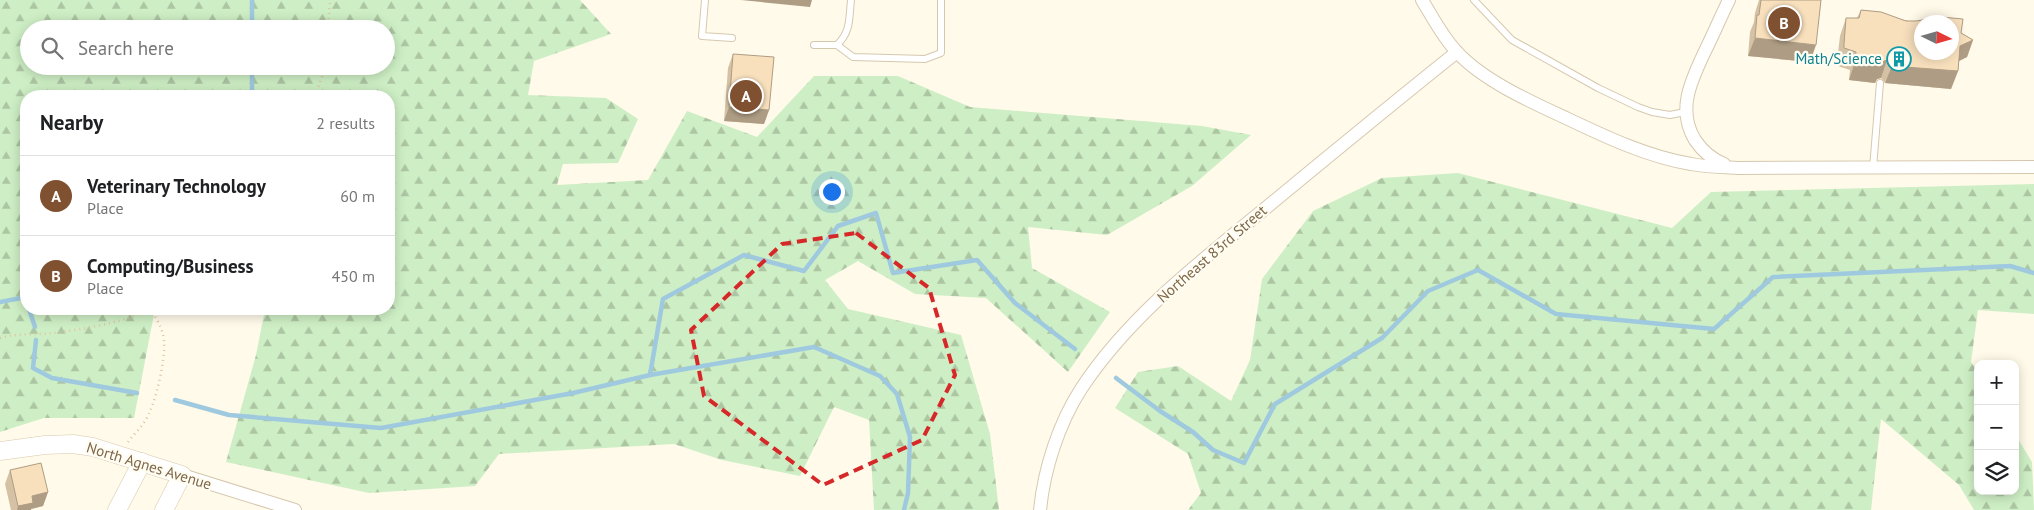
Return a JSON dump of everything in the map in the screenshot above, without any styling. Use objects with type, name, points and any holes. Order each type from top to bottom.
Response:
[{"type":"street","points":[[1422,0],[1438,27],[1457,52],[1501,85],[1537,105],[1610,139],[1655,155],[1691,164],[1737,168],[2034,167]]},
{"type":"street","points":[[1729,0],[1692,78],[1687,94],[1686,112],[1690,132],[1700,147],[1713,160],[1737,168]]},
{"type":"street","name":"Northeast 83rd Street","points":[[1040,510],[1050,462],[1063,424],[1081,390],[1108,354],[1155,303],[1220,246],[1457,52]]},
{"type":"street","name":"North Agnes Avenue","points":[[0,451],[45,445],[72,444],[93,447],[295,510]]},
{"type":"street","points":[[117,510],[142,462]]},
{"type":"street","points":[[164,510],[182,475]]},
{"type":"lane","points":[[705,0],[702,36],[732,38]]},
{"type":"lane","points":[[837,45],[845,38],[850,0]]},
{"type":"lane","points":[[814,44],[837,45],[853,57],[925,59],[941,53],[940,0]]},
{"type":"lane","points":[[1474,0],[1512,40],[1598,88],[1638,108],[1652,112],[1670,115],[1686,112]]},
{"type":"lane","points":[[1873,168],[1880,83]]},
{"type":"path","points":[[329,20],[330,0]]},
{"type":"path","points":[[317,90],[323,75]]},
{"type":"path","points":[[0,338],[13,334],[53,333],[131,318],[137,315]]},
{"type":"path","points":[[119,455],[146,420],[153,406],[163,356],[164,341],[159,321],[154,315]]},
{"type":"highlighted area","points":[[856,233],[929,288],[955,375],[922,440],[823,485],[704,396],[691,330],[782,244]]},
{"type":"green space","points":[[0,0],[580,0],[611,34],[534,61],[528,95],[606,98],[638,119],[618,163],[563,164],[557,185],[648,180],[687,111],[757,137],[814,76],[898,76],[970,107],[1202,126],[1251,135],[1192,186],[1107,235],[1028,227],[1032,268],[1110,312],[1068,372],[986,298],[915,294],[858,261],[825,280],[848,309],[961,335],[990,434],[999,510],[874,510],[869,420],[834,407],[800,476],[722,460],[674,444],[499,454],[475,486],[369,493],[226,462],[256,355],[264,315],[395,315],[395,90],[20,90],[20,315],[154,315],[134,418],[44,418],[0,432]]},
{"type":"green space","points":[[1458,173],[1672,228],[1711,192],[2034,184],[2034,314],[1978,310],[1971,362],[1974,366],[1974,495],[2019,495],[2019,441],[2032,462],[2034,510],[1974,510],[1959,485],[1881,419],[1871,510],[1188,510],[1201,493],[1188,454],[1115,408],[1138,372],[1178,366],[1231,401],[1250,360],[1262,279],[1313,211],[1382,178]]},
{"type":"building","points":[[1761,0],[1821,0],[1816,45],[1755,38],[1757,15],[1759,15]]},
{"type":"building","points":[[1861,10],[1881,12],[1906,21],[1914,21],[1914,60],[1959,60],[1958,71],[1892,66],[1887,60],[1882,65],[1855,62],[1856,52],[1844,48],[1846,18],[1859,18]]},
{"type":"building","points":[[1959,19],[1963,19],[1961,33],[1973,40],[1960,46],[1959,58]]},
{"type":"building","points":[[733,54],[774,57],[769,110],[729,107]]},
{"type":"building","points":[[41,463],[48,492],[32,496],[33,503],[18,506],[10,470]]},
{"type":"waterway","points":[[252,0],[252,20]]},
{"type":"waterway","points":[[252,75],[252,90]]},
{"type":"waterway","points":[[175,400],[229,415],[381,428],[573,393],[650,375],[663,299],[744,255],[804,271],[838,226],[876,213],[893,273],[977,260],[1015,303],[1075,349]]},
{"type":"waterway","points":[[1116,378],[1160,411],[1193,432],[1213,450],[1244,463],[1275,404],[1382,338],[1428,291],[1478,270],[1556,314],[1714,329],[1773,277],[2010,266],[2034,273]]},
{"type":"waterway","points":[[0,302],[20,298]]},
{"type":"waterway","points":[[31,315],[35,327]]},
{"type":"waterway","points":[[36,340],[33,368],[52,378],[137,393]]},
{"type":"waterway","points":[[650,375],[814,347],[880,376],[897,394],[910,437],[908,493],[904,510]]},
{"type":"place","name":"Computing/Business","points":[[1784,23]]},
{"type":"place","name":"Math/Science","points":[[1899,59]]},
{"type":"place","name":"Veterinary Technology","points":[[746,96]]}]
